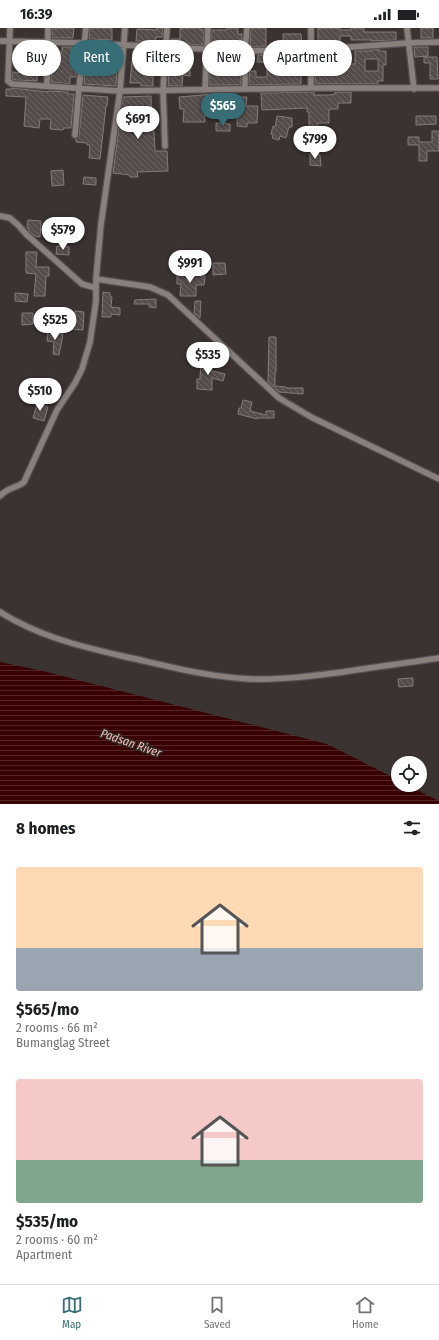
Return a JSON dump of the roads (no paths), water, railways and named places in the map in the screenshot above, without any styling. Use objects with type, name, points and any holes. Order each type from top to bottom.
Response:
[{"type":"street","points":[[10,28],[8,81],[12,84],[120,91],[311,88],[439,88]]},
{"type":"street","points":[[48,28],[48,40]]},
{"type":"street","points":[[85,40],[86,28]]},
{"type":"street","points":[[125,28],[124,45],[132,46]]},
{"type":"street","points":[[166,40],[167,28]]},
{"type":"street","points":[[207,40],[208,28]]},
{"type":"street","points":[[246,40],[247,28]]},
{"type":"street","points":[[310,40],[311,28]]},
{"type":"street","points":[[407,28],[414,88]]},
{"type":"street","points":[[0,41],[10,42]]},
{"type":"street","points":[[352,47],[408,42],[439,42]]},
{"type":"street","points":[[47,76],[47,86]]},
{"type":"street","points":[[75,135],[81,76]]},
{"type":"street","points":[[0,496],[6,490],[24,482],[57,410],[75,383],[82,369],[90,342],[96,301],[96,279],[101,224],[121,76]]},
{"type":"street","points":[[164,76],[163,91],[165,146]]},
{"type":"street","points":[[205,76],[205,90]]},
{"type":"street","points":[[245,76],[245,89]]},
{"type":"street","points":[[311,76],[311,88]]},
{"type":"street","points":[[0,216],[10,218],[82,284],[96,288]]},
{"type":"street","points":[[96,279],[150,287],[168,295],[279,398],[311,417],[439,480]]},
{"type":"street","points":[[0,612],[11,619],[49,637],[84,647],[187,671],[250,679],[309,676],[439,658]]},
{"type":"water","name":"Padsan River","points":[[0,662],[43,671],[327,744],[391,776],[391,792],[421,792],[439,801],[439,804],[0,804]]}]
